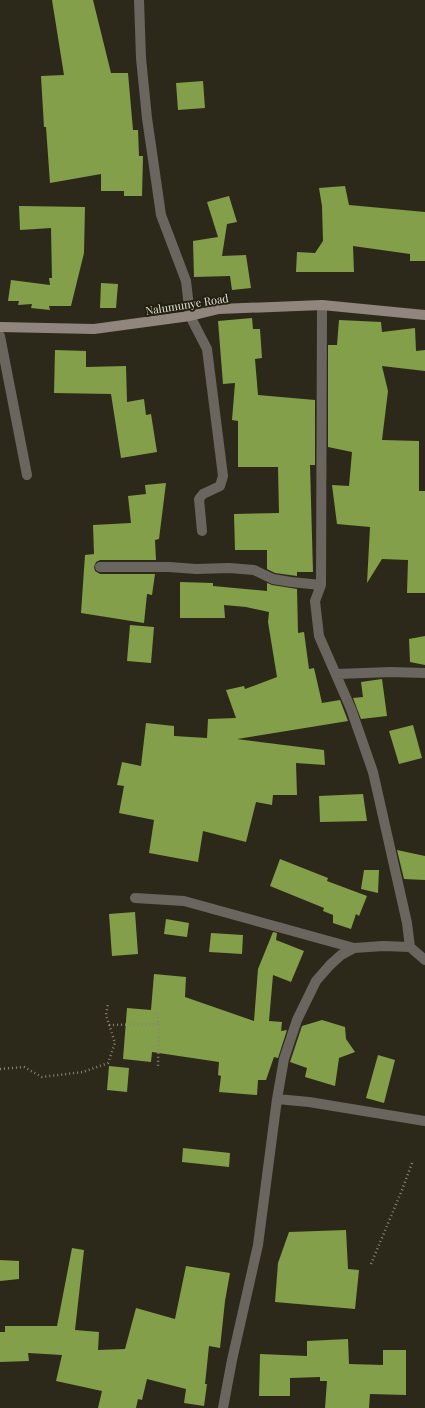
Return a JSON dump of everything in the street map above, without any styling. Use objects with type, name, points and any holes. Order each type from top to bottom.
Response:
[{"type":"street","points":[[139,0],[140,58],[161,215],[186,282],[190,316],[207,349],[223,476],[220,486],[203,494],[199,499],[202,531]]},
{"type":"street","points":[[322,305],[321,585],[315,601],[319,636],[326,655],[337,674],[351,708],[374,772],[407,923],[410,947]]},
{"type":"street","name":"Nalumunye Road","points":[[0,327],[94,329],[190,316],[219,309],[322,305],[425,315]]},
{"type":"street","points":[[0,336],[27,475]]},
{"type":"street","points":[[100,567],[169,567],[196,569],[229,568],[254,570],[273,579],[321,585]]},
{"type":"street","points":[[337,674],[391,672],[425,673]]},
{"type":"street","points":[[136,898],[184,901],[354,948],[383,946],[410,947],[425,960]]},
{"type":"street","points":[[223,1408],[232,1360],[258,1245],[277,1099],[286,1052],[297,1020],[316,981],[341,955],[354,948]]},
{"type":"street","points":[[277,1099],[309,1102],[425,1121]]},
{"type":"path","points":[[0,1069],[24,1066],[42,1077],[83,1072],[108,1063],[115,1043],[106,1015],[108,1004]]},
{"type":"path","points":[[157,1013],[159,1024],[158,1066]]},
{"type":"path","points":[[110,1025],[159,1024]]},
{"type":"path","points":[[371,1264],[412,1162]]},
{"type":"building","points":[[52,0],[93,0],[111,73],[128,73],[133,130],[138,130],[139,156],[143,156],[142,196],[124,196],[124,191],[101,191],[101,174],[50,183],[46,127],[44,127],[41,76],[64,75]]},
{"type":"building","points":[[203,81],[205,108],[178,110],[176,83]]},
{"type":"building","points":[[345,186],[349,205],[425,212],[425,261],[410,261],[410,254],[353,246],[354,272],[296,272],[297,252],[315,253],[323,241],[322,206],[319,188]]},
{"type":"building","points":[[229,196],[237,222],[227,224],[222,256],[246,255],[251,288],[232,290],[230,276],[194,277],[193,241],[218,237],[207,202]]},
{"type":"building","points":[[19,206],[85,207],[84,253],[71,306],[49,306],[50,310],[31,308],[32,304],[18,305],[19,301],[8,301],[11,280],[50,285],[49,278],[52,278],[51,228],[20,230]]},
{"type":"building","points":[[101,283],[118,284],[116,308],[100,308]]},
{"type":"building","points":[[252,318],[253,329],[260,329],[262,358],[255,359],[258,395],[315,400],[315,465],[310,465],[313,572],[297,572],[297,576],[275,573],[267,569],[267,550],[235,550],[234,514],[279,513],[278,467],[238,467],[238,421],[232,420],[235,383],[223,384],[218,321]]},
{"type":"building","points":[[339,320],[381,322],[382,332],[415,328],[416,351],[425,350],[425,371],[382,366],[388,391],[382,440],[419,441],[419,491],[425,491],[425,593],[407,593],[408,560],[382,559],[367,583],[370,527],[337,524],[332,485],[349,486],[352,452],[328,447],[328,345],[337,345]]},
{"type":"building","points":[[55,350],[86,351],[86,367],[126,366],[127,402],[144,399],[146,415],[151,414],[157,452],[121,458],[111,394],[54,393]]},
{"type":"building","points":[[166,483],[159,539],[155,540],[156,560],[100,560],[96,562],[94,567],[95,571],[100,574],[155,574],[152,595],[147,594],[144,623],[81,613],[85,555],[94,554],[93,525],[131,523],[128,496],[146,494],[145,485]]},
{"type":"building","points":[[180,582],[213,583],[213,586],[267,591],[267,583],[297,589],[298,633],[304,632],[309,669],[314,668],[322,703],[340,700],[348,721],[237,739],[324,750],[325,765],[296,763],[297,795],[273,795],[272,805],[256,802],[246,842],[203,831],[198,862],[149,853],[154,820],[119,813],[124,786],[117,785],[122,762],[141,766],[146,723],[174,726],[174,736],[207,738],[208,719],[236,718],[226,690],[244,686],[245,689],[277,677],[268,622],[269,612],[246,607],[224,605],[225,618],[180,618]]},
{"type":"building","points":[[130,625],[154,627],[151,663],[127,661]]},
{"type":"building","points":[[425,636],[425,665],[410,662],[409,639]]},
{"type":"building","points":[[382,679],[387,716],[361,719],[353,698],[363,697],[361,682]]},
{"type":"building","points":[[413,725],[422,758],[399,764],[389,731]]},
{"type":"building","points":[[363,794],[367,821],[320,822],[319,796]]},
{"type":"building","points":[[397,850],[425,856],[425,880],[404,879]]},
{"type":"building","points":[[280,859],[328,878],[327,881],[367,896],[359,916],[356,914],[351,929],[333,923],[333,915],[323,911],[324,908],[270,886]]},
{"type":"building","points":[[364,870],[379,870],[378,893],[361,889]]},
{"type":"building","points":[[135,912],[138,954],[112,956],[109,914]]},
{"type":"building","points":[[166,919],[189,923],[187,937],[164,934]]},
{"type":"building","points":[[273,932],[277,933],[276,940],[304,951],[291,982],[273,975],[269,1021],[282,1022],[281,1031],[287,1030],[278,1058],[274,1057],[266,1080],[258,1080],[257,1095],[219,1092],[221,1076],[218,1075],[219,1062],[152,1052],[151,1062],[123,1059],[127,1008],[151,1010],[154,974],[186,977],[185,997],[254,1021],[258,969]]},
{"type":"building","points":[[211,933],[243,935],[242,954],[209,952]]},
{"type":"building","points":[[322,1020],[345,1027],[346,1039],[355,1052],[339,1058],[335,1086],[305,1077],[307,1068],[290,1062],[302,1026]]},
{"type":"building","points":[[378,1055],[395,1060],[384,1103],[366,1098]]},
{"type":"building","points":[[109,1066],[129,1068],[127,1092],[107,1090]]},
{"type":"building","points":[[183,1148],[230,1153],[229,1167],[182,1162]]},
{"type":"building","points":[[346,1230],[348,1269],[359,1270],[355,1309],[275,1302],[278,1263],[289,1232]]},
{"type":"building","points":[[72,1248],[84,1250],[75,1330],[99,1332],[98,1350],[125,1349],[136,1308],[175,1319],[186,1266],[230,1273],[225,1301],[220,1348],[209,1346],[204,1406],[184,1403],[186,1389],[147,1379],[142,1400],[138,1399],[136,1408],[98,1408],[102,1391],[56,1381],[62,1355],[28,1353],[29,1361],[0,1362],[0,1332],[5,1332],[5,1326],[57,1326]]},
{"type":"building","points":[[0,1260],[19,1261],[19,1279],[0,1281]]},
{"type":"building","points":[[348,1339],[349,1364],[383,1365],[383,1350],[406,1350],[406,1395],[370,1394],[369,1408],[325,1408],[327,1381],[320,1381],[320,1377],[290,1378],[290,1396],[259,1396],[260,1354],[307,1356],[307,1341]]}]
